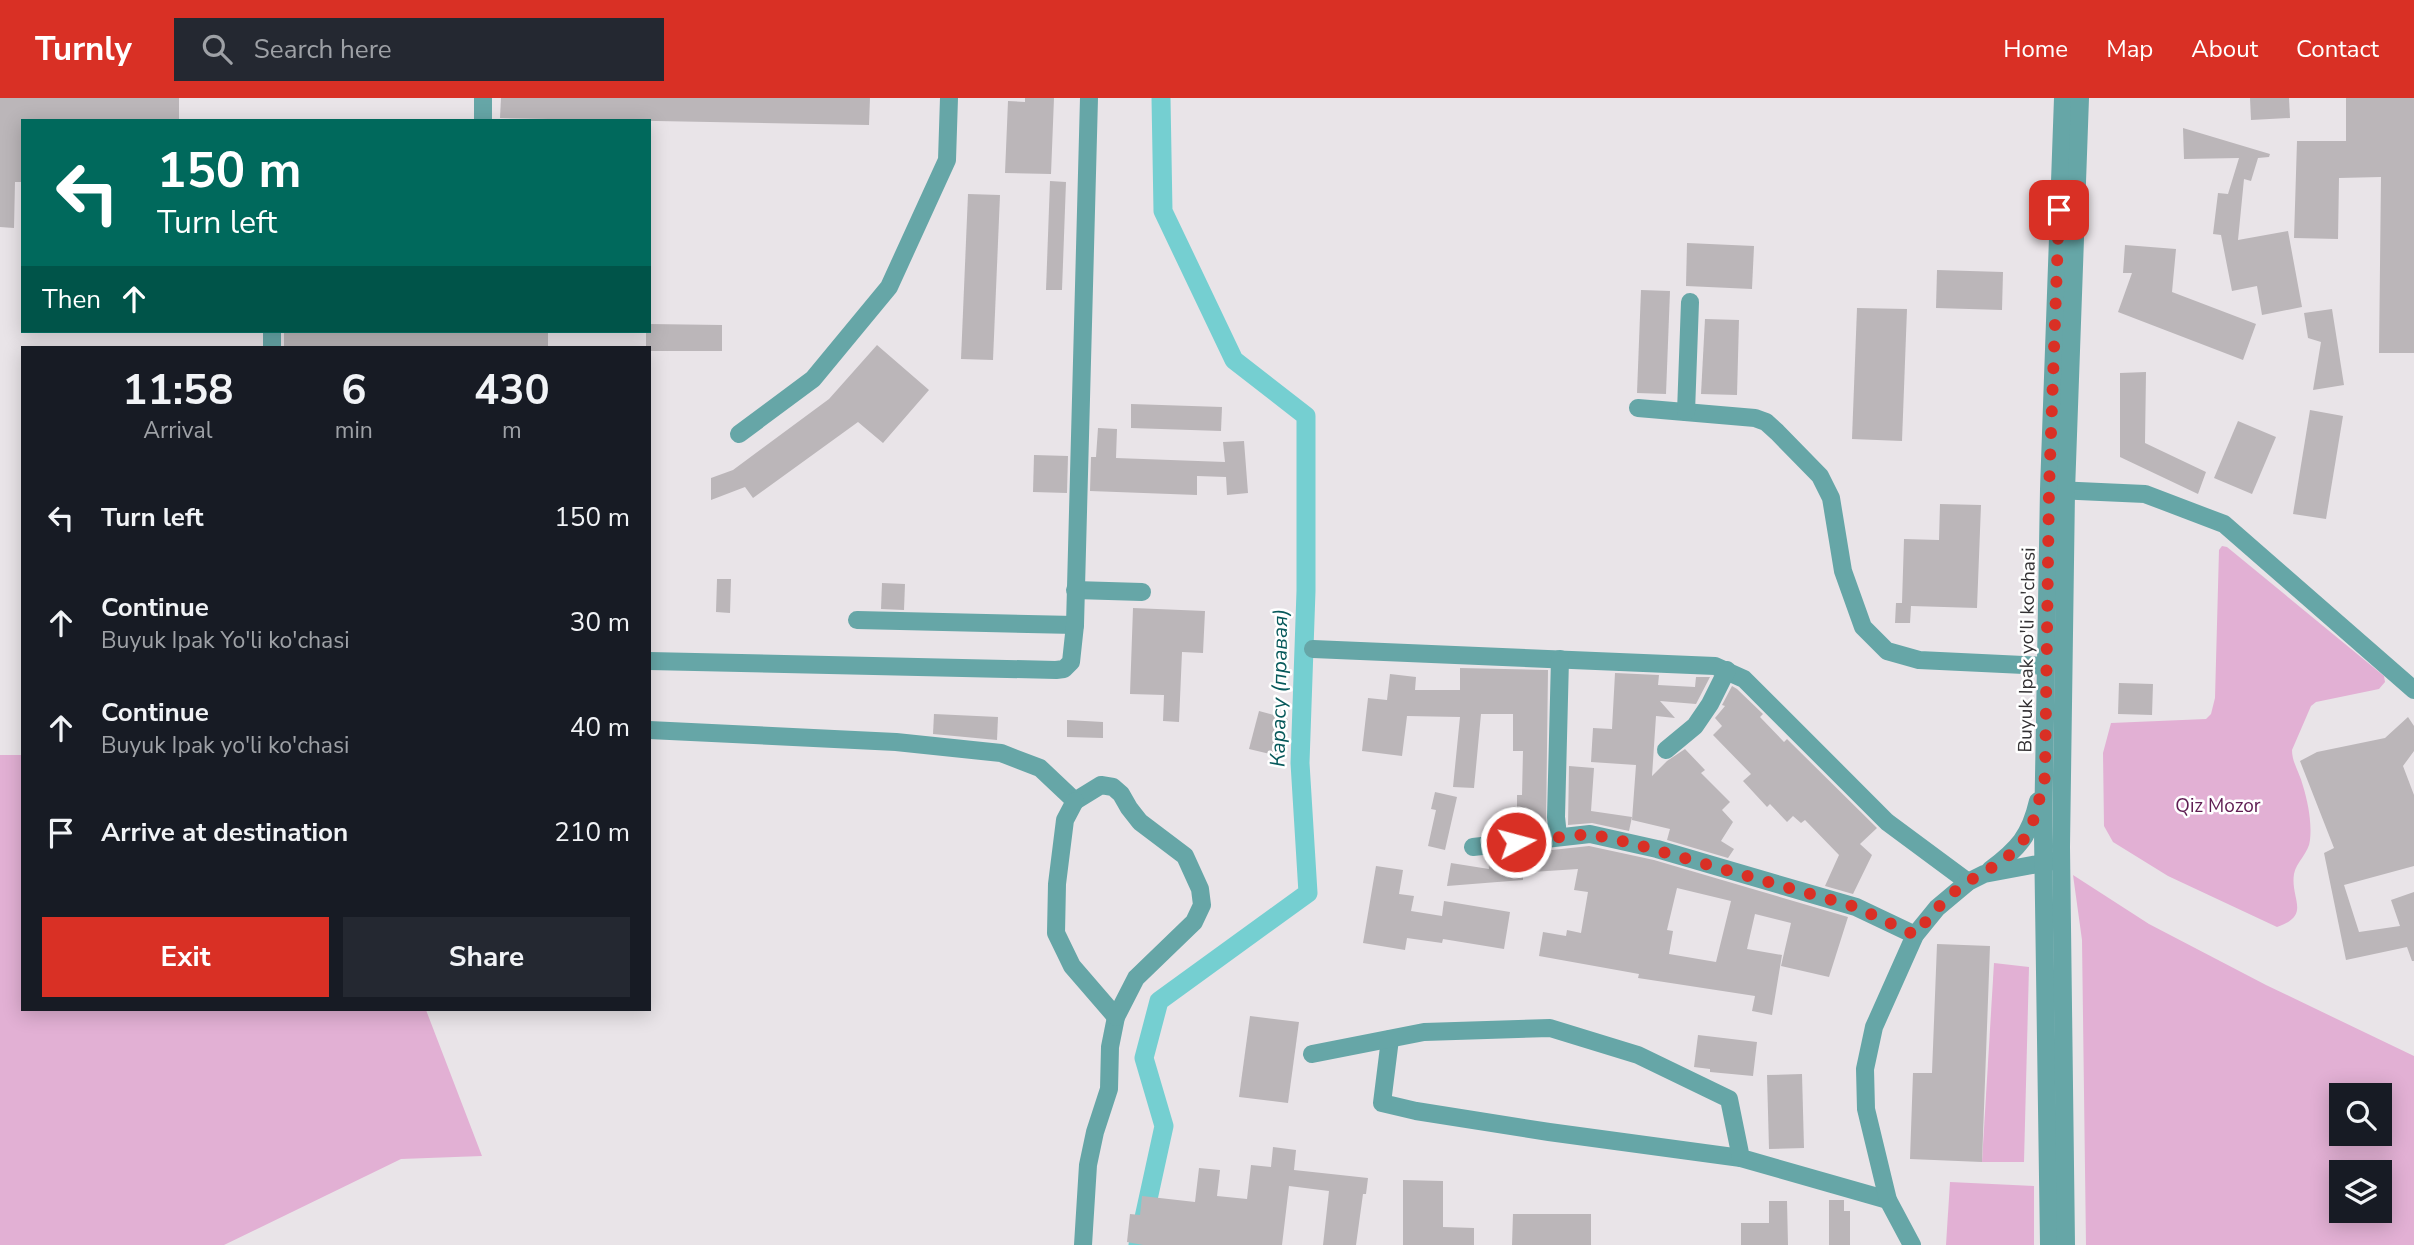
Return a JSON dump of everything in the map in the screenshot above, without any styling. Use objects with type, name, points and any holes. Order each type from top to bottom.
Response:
[{"type":"street","points":[[482,119],[483,98]]},
{"type":"street","points":[[739,434],[813,379],[889,287],[947,160],[949,98]]},
{"type":"street","points":[[651,661],[1056,670],[1064,669],[1071,662],[1074,654],[1075,625],[1089,98]]},
{"type":"street","name":"Buyuk Ipak yo'li ko'chasi","points":[[2049,1245],[2063,98]]},
{"type":"street","name":"Buyuk Ipak yo'li ko'chasi","points":[[2066,1245],[2052,861],[2045,777],[2046,666],[2080,98]]},
{"type":"street","points":[[1686,412],[1690,302]]},
{"type":"street","points":[[1638,408],[1740,415],[1766,422],[1820,475],[1831,498],[1843,571],[1863,627],[1887,651],[1919,660],[2046,666]]},
{"type":"street","points":[[2058,490],[2145,494],[2224,524],[2414,690]]},
{"type":"street","points":[[1075,590],[1142,592]]},
{"type":"street","points":[[857,620],[1075,625]]},
{"type":"street","points":[[1313,649],[1715,666],[1744,679],[1887,822],[1976,878],[2052,861]]},
{"type":"street","points":[[1558,836],[1556,817],[1560,659]]},
{"type":"street","points":[[1666,750],[1695,726],[1710,704],[1727,670]]},
{"type":"street","points":[[651,730],[896,742],[1001,753],[1040,768],[1075,800]]},
{"type":"street","name":"Buyuk Ipak yo'li ko'chasi","points":[[1912,1245],[1888,1200],[1866,1109],[1866,1055],[1874,1027],[1915,935],[1937,908],[2014,851],[2024,840],[2037,808],[2045,777]]},
{"type":"street","points":[[1083,1245],[1088,1165],[1094,1132],[1109,1089],[1110,1048],[1116,1017],[1136,978],[1194,922],[1202,905],[1200,889],[1185,856],[1140,822],[1113,787],[1101,785],[1075,800],[1065,820],[1057,884],[1056,933],[1072,966],[1116,1017]]},
{"type":"street","points":[[1473,847],[1590,834],[1657,849],[1856,907],[1915,935]]},
{"type":"street","points":[[1312,1054],[1424,1032],[1550,1028],[1638,1055],[1729,1099],[1741,1158]]},
{"type":"street","points":[[1390,1039],[1382,1103],[1549,1132],[1741,1158],[1888,1200]]},
{"type":"green space","name":"Qiz Mozor","points":[[2222,546],[2227,547],[2384,676],[2385,682],[2379,689],[2316,702],[2311,706],[2292,750],[2308,806],[2310,840],[2294,874],[2297,912],[2288,922],[2277,927],[2168,876],[2113,842],[2104,826],[2103,753],[2111,723],[2206,719],[2211,714],[2215,698],[2219,550]]},
{"type":"green space","points":[[0,755],[21,755],[21,1011],[426,1011],[482,1156],[401,1159],[224,1245],[0,1245]]},
{"type":"green space","points":[[2073,875],[2149,924],[2266,985],[2414,1056],[2414,1245],[2086,1245],[2082,940]]},
{"type":"green space","points":[[1994,963],[2029,967],[2024,1162],[1982,1162]]},
{"type":"green space","points":[[1950,1182],[2034,1186],[2034,1245],[1946,1245]]},
{"type":"building","points":[[0,98],[179,98],[179,119],[21,119],[21,182],[15,182],[14,228],[0,227]]},
{"type":"building","points":[[501,98],[870,98],[869,125],[500,118]]},
{"type":"building","points":[[1025,98],[1054,98],[1051,174],[1005,173],[1008,101],[1025,102]]},
{"type":"building","points":[[2250,98],[2289,98],[2290,118],[2251,120]]},
{"type":"building","points":[[2346,98],[2414,98],[2414,353],[2379,353],[2381,177],[2339,178],[2338,239],[2294,238],[2297,141],[2346,141]]},
{"type":"building","points":[[2183,128],[2270,154],[2269,157],[2258,158],[2251,181],[2244,179],[2238,240],[2288,231],[2302,307],[2262,315],[2257,286],[2232,291],[2221,235],[2213,234],[2218,193],[2228,194],[2239,158],[2184,159]]},
{"type":"building","points":[[1050,181],[1066,182],[1062,290],[1046,290]]},
{"type":"building","points":[[968,194],[1000,195],[993,360],[961,359]]},
{"type":"building","points":[[1687,243],[1754,246],[1752,289],[1686,286]]},
{"type":"building","points":[[2125,245],[2176,249],[2172,292],[2256,324],[2243,360],[2118,312],[2132,273],[2123,273]]},
{"type":"building","points":[[1937,270],[2003,272],[2002,310],[1936,308]]},
{"type":"building","points":[[1641,290],[1670,291],[1666,394],[1637,393]]},
{"type":"building","points":[[1857,308],[1907,309],[1902,441],[1852,439]]},
{"type":"building","points":[[2332,309],[2344,385],[2313,390],[2321,342],[2308,338],[2304,313]]},
{"type":"building","points":[[1705,319],[1739,320],[1737,395],[1701,394]]},
{"type":"building","points":[[651,324],[722,325],[722,351],[651,351],[651,346],[646,346],[646,333],[651,333]]},
{"type":"building","points":[[284,333],[548,333],[548,346],[284,346]]},
{"type":"building","points":[[877,345],[929,390],[883,443],[858,422],[753,498],[745,487],[711,500],[711,478],[733,470],[829,399]]},
{"type":"building","points":[[2146,372],[2145,443],[2206,472],[2198,494],[2120,457],[2120,373]]},
{"type":"building","points":[[1131,404],[1222,407],[1221,431],[1131,428]]},
{"type":"building","points":[[2310,410],[2343,416],[2326,519],[2293,514]]},
{"type":"building","points":[[2238,421],[2276,437],[2252,494],[2214,478]]},
{"type":"building","points":[[1098,428],[1117,429],[1116,458],[1225,462],[1223,442],[1244,441],[1248,493],[1227,495],[1226,477],[1197,476],[1197,495],[1090,491],[1091,457],[1096,457]]},
{"type":"building","points":[[1034,455],[1068,456],[1067,493],[1033,492]]},
{"type":"building","points":[[1940,504],[1981,505],[1977,608],[1911,606],[1910,623],[1895,623],[1896,603],[1902,603],[1904,539],[1939,540]]},
{"type":"building","points":[[717,579],[731,579],[730,613],[716,612]]},
{"type":"building","points":[[882,583],[905,584],[904,610],[881,609]]},
{"type":"building","points":[[1133,608],[1205,611],[1203,653],[1182,652],[1179,722],[1163,721],[1164,695],[1130,694]]},
{"type":"building","points":[[1460,668],[1548,670],[1546,827],[1517,831],[1517,795],[1522,795],[1523,751],[1513,751],[1513,714],[1481,714],[1474,788],[1453,787],[1460,717],[1407,716],[1402,756],[1362,751],[1368,698],[1387,700],[1390,674],[1416,677],[1415,690],[1460,690]]},
{"type":"building","points":[[1615,673],[1659,675],[1658,685],[1695,687],[1696,677],[1710,677],[1696,704],[1660,701],[1675,718],[1656,716],[1652,776],[1667,761],[1685,749],[1705,770],[1701,773],[1730,802],[1722,810],[1733,822],[1721,841],[1734,849],[1728,858],[1667,840],[1670,829],[1632,820],[1636,765],[1591,762],[1593,728],[1612,729]]},
{"type":"building","points":[[2119,683],[2153,684],[2152,715],[2118,714]]},
{"type":"building","points":[[1732,686],[1763,714],[1760,717],[1784,742],[1787,739],[1877,828],[1860,844],[1872,855],[1853,894],[1825,886],[1839,855],[1805,820],[1801,823],[1793,816],[1787,822],[1770,804],[1767,807],[1743,781],[1751,774],[1713,735],[1722,726],[1715,718],[1725,706],[1722,705]]},
{"type":"building","points":[[1259,711],[1288,719],[1278,756],[1249,749]]},
{"type":"building","points":[[934,714],[998,717],[997,740],[933,734]]},
{"type":"building","points":[[2408,717],[2414,726],[2414,751],[2403,766],[2414,795],[2414,866],[2344,885],[2359,932],[2400,926],[2391,900],[2414,892],[2414,961],[2407,947],[2346,960],[2324,853],[2334,848],[2300,761],[2317,752],[2385,738]]},
{"type":"building","points":[[1067,720],[1103,722],[1103,738],[1067,737]]},
{"type":"building","points":[[1569,766],[1594,768],[1591,811],[1632,817],[1629,831],[1592,823],[1568,825]]},
{"type":"building","points":[[1435,792],[1457,797],[1445,850],[1428,846],[1436,810],[1431,809]]},
{"type":"building","points":[[1589,846],[1654,860],[1848,917],[1829,977],[1781,966],[1791,923],[1755,914],[1747,949],[1782,955],[1772,1015],[1752,1011],[1755,996],[1638,978],[1639,974],[1539,956],[1543,932],[1566,936],[1567,930],[1581,933],[1588,892],[1574,890],[1578,869],[1516,873],[1523,875],[1523,880],[1447,886],[1451,863],[1489,869],[1488,857]],"holes":[[[1677,888],[1731,901],[1716,962],[1669,954],[1673,931],[1667,930]]]},
{"type":"building","points":[[1376,866],[1403,870],[1399,894],[1414,896],[1411,911],[1442,916],[1444,901],[1510,912],[1504,949],[1443,939],[1442,943],[1407,938],[1405,950],[1363,943]]},
{"type":"building","points":[[1937,944],[1990,946],[1982,1162],[1910,1159],[1913,1073],[1932,1073]]},
{"type":"building","points":[[1250,1016],[1299,1022],[1288,1103],[1239,1097]]},
{"type":"building","points":[[1698,1035],[1757,1042],[1753,1076],[1710,1072],[1710,1069],[1694,1067]]},
{"type":"building","points":[[1802,1074],[1804,1148],[1769,1149],[1767,1075]]},
{"type":"building","points":[[1273,1147],[1296,1150],[1294,1170],[1368,1178],[1366,1194],[1363,1194],[1356,1245],[1323,1245],[1329,1191],[1289,1186],[1282,1245],[1143,1245],[1127,1242],[1130,1214],[1140,1215],[1142,1196],[1195,1202],[1199,1168],[1220,1170],[1217,1196],[1247,1199],[1251,1165],[1271,1167]]},
{"type":"building","points":[[1403,1180],[1443,1181],[1443,1227],[1474,1228],[1474,1245],[1403,1245]]},
{"type":"building","points":[[1829,1200],[1844,1200],[1844,1211],[1850,1211],[1850,1245],[1829,1245]]},
{"type":"building","points":[[1769,1201],[1787,1201],[1788,1245],[1741,1245],[1741,1223],[1769,1223]]},
{"type":"building","points":[[1513,1214],[1591,1214],[1591,1245],[1512,1245]]},
{"type":"waterway","name":"Карасу (правая)","points":[[1138,1245],[1164,1126],[1144,1058],[1159,1001],[1308,893],[1300,763],[1306,591],[1306,416],[1234,360],[1163,211],[1161,98]]},
{"type":"route","points":[[1516,842],[1590,834],[1657,849],[1856,907],[1915,935],[1937,908],[1968,882],[2006,858],[2024,840],[2037,808],[2045,777],[2049,489],[2059,210]]}]
